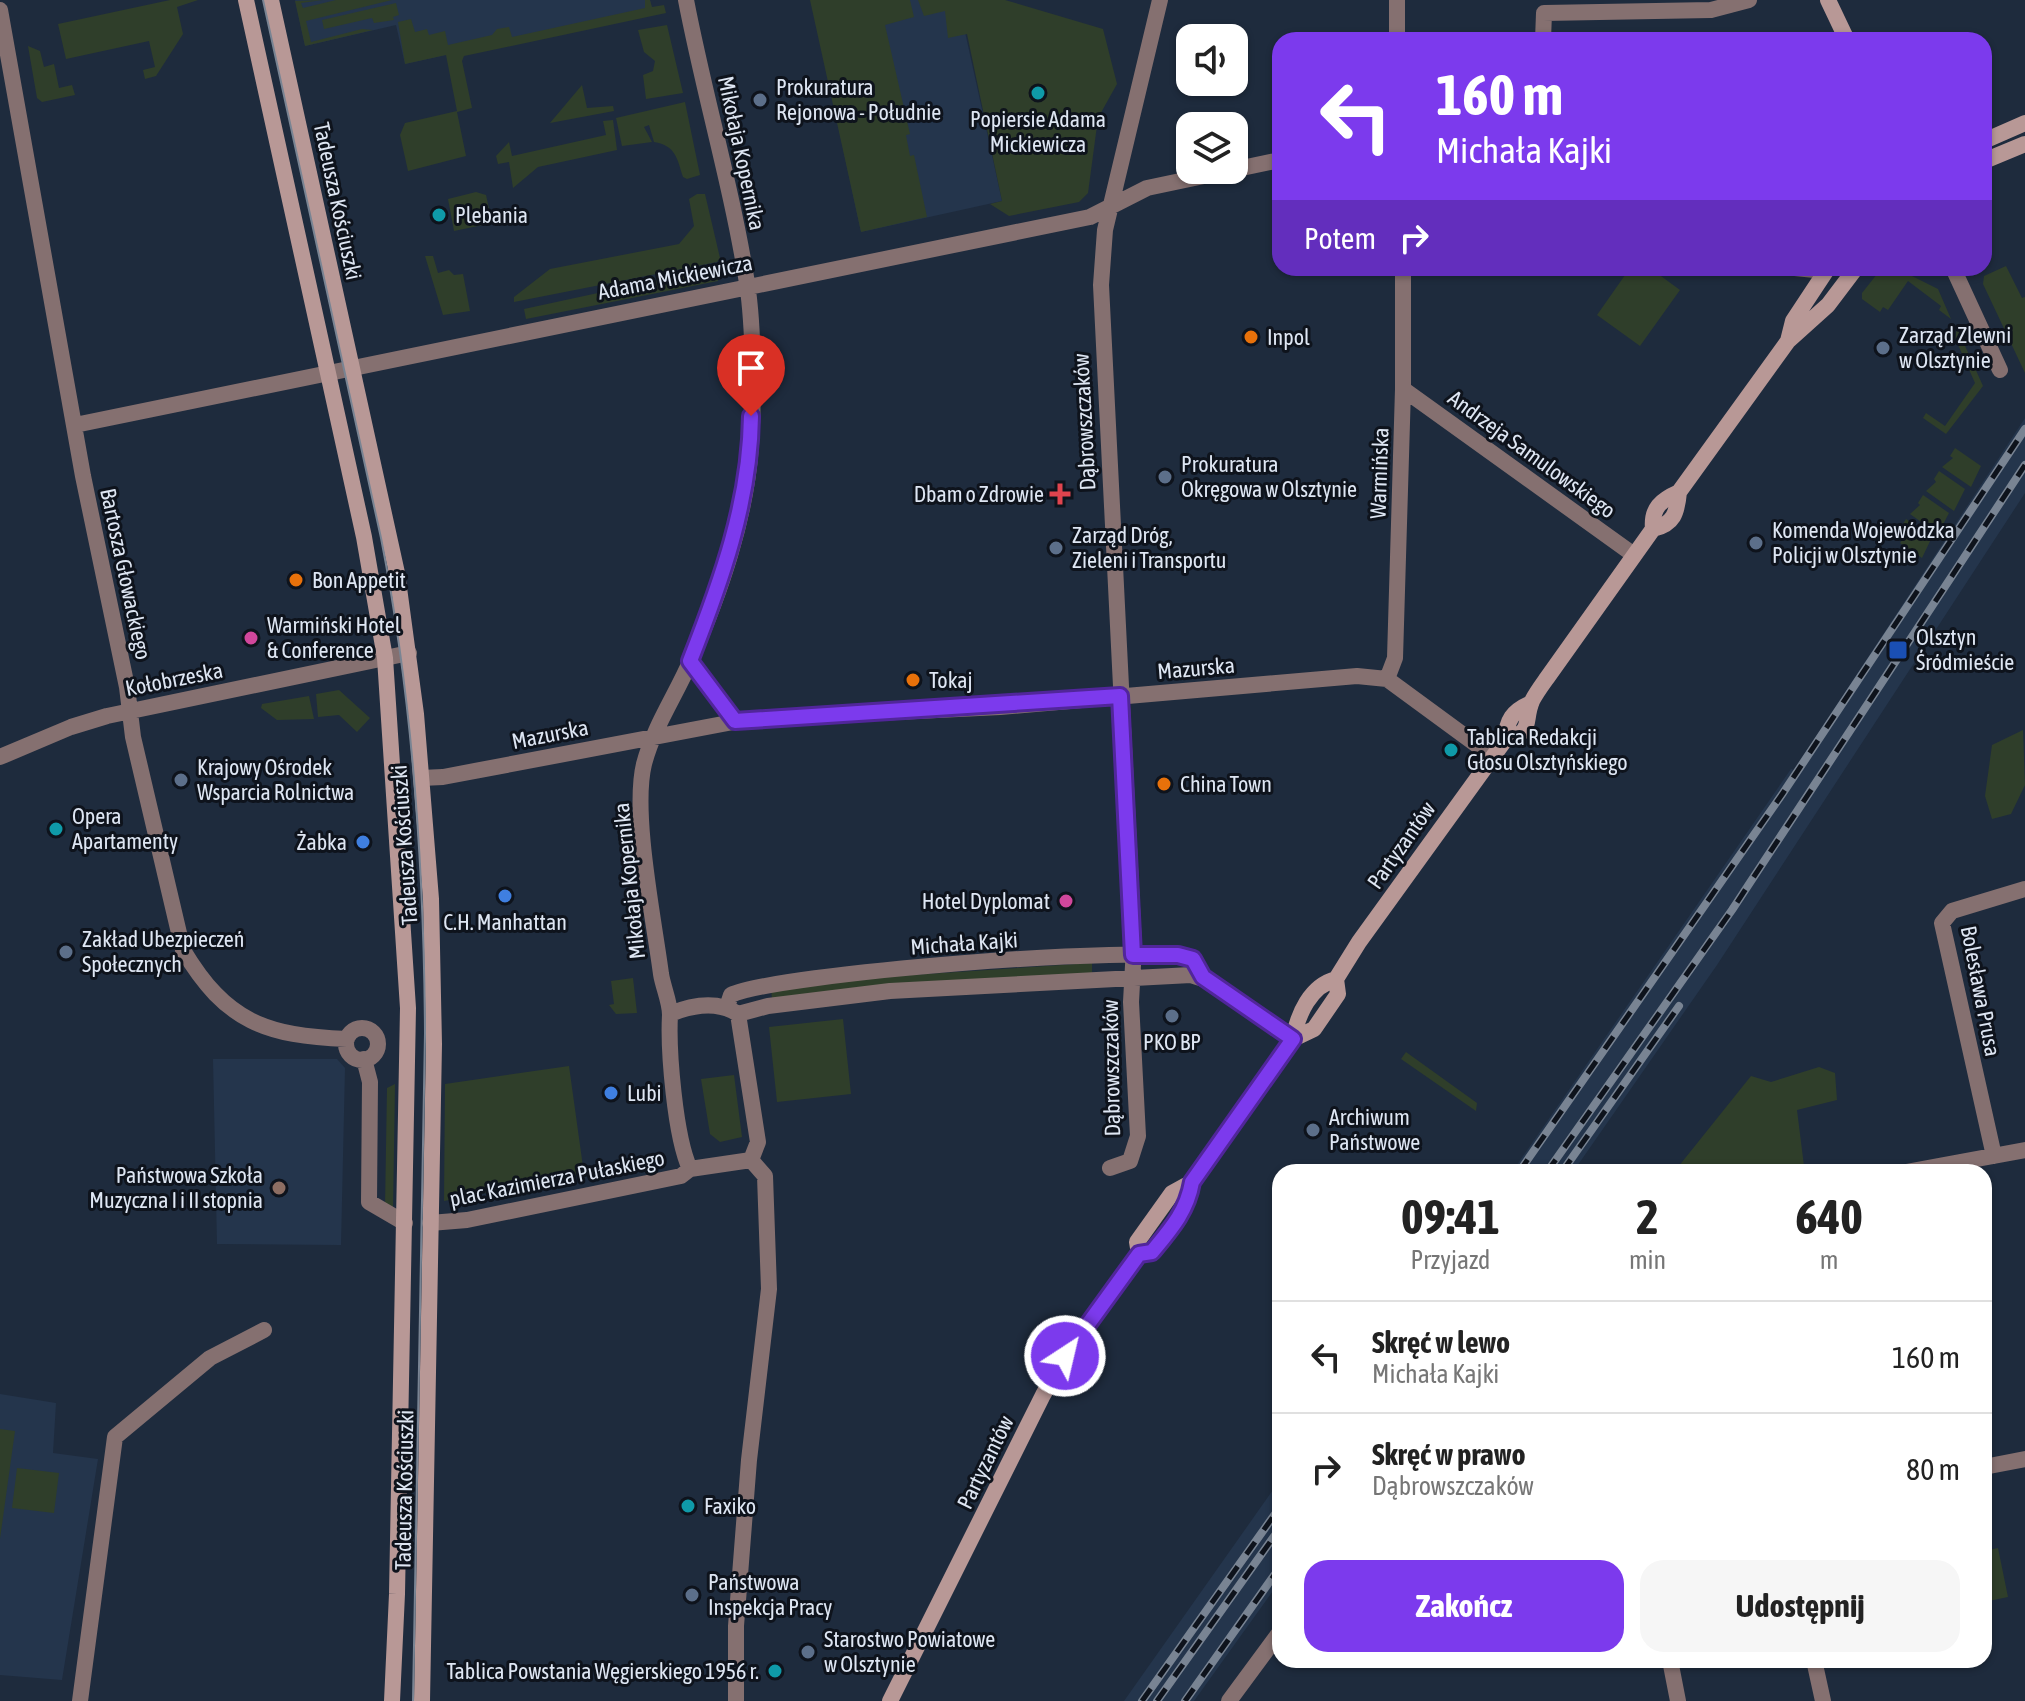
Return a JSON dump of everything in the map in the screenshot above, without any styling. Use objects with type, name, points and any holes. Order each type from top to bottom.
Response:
[{"type":"street","name":"Tadeusza Kościuszki","points":[[246,0],[364,537],[385,658],[408,1008],[392,1701]]},
{"type":"street","name":"Tadeusza Kościuszki","points":[[271,0],[397,573],[409,653],[421,778],[433,979],[422,1701]]},
{"type":"street","name":"Mikołaja Kopernika","points":[[670,1014],[662,978],[640,799],[643,768],[653,736],[690,661],[720,582],[744,499],[751,446],[747,285],[686,0]]},
{"type":"street","name":"Dąbrowszczaków","points":[[1110,1168],[1130,1161],[1138,1139],[1133,955],[1101,337],[1102,271],[1111,205],[1160,0]]},
{"type":"street","points":[[1397,0],[1397,32]]},
{"type":"street","points":[[1543,32],[1544,13],[1711,10],[1749,0]]},
{"type":"street","points":[[1828,0],[1843,32]]},
{"type":"street","name":"Bartosza Głowackiego","points":[[0,10],[133,737],[172,914],[183,950],[199,978],[222,1003],[245,1019],[296,1037],[347,1039]]},
{"type":"street","points":[[1992,137],[2025,123]]},
{"type":"street","points":[[1992,158],[2025,144]]},
{"type":"street","name":"Adama Mickiewicza","points":[[75,425],[1090,217],[1147,188],[1272,162]]},
{"type":"street","name":"Warmińska","points":[[1387,679],[1395,658],[1403,276]]},
{"type":"street","points":[[1799,276],[1809,293]]},
{"type":"street","name":"Partyzantów","points":[[1788,341],[1793,321],[1822,276]]},
{"type":"street","name":"Partyzantów","points":[[890,1701],[1065,1356],[1139,1254],[1152,1252],[1170,1231],[1188,1205],[1192,1182],[1293,1039],[1297,1017],[1321,983],[1336,979],[1505,740],[1506,723],[1516,709],[1531,703],[1653,529],[1666,526],[1673,518],[1679,492],[1788,341],[1828,305],[1850,276]]},
{"type":"street","points":[[1957,276],[2000,370]]},
{"type":"street","name":"Andrzeja Samulowskiego","points":[[1403,389],[1634,555]]},
{"type":"street","name":"Kołobrzeska","points":[[0,757],[71,727],[130,710],[409,653]]},
{"type":"street","points":[[690,661],[735,721]]},
{"type":"street","name":"Mazurska","points":[[421,778],[443,777],[735,721],[1120,696],[1357,676],[1387,679]]},
{"type":"street","points":[[1387,679],[1492,756]]},
{"type":"street","name":"Bolesława Prusa","points":[[1994,1156],[1942,923],[1952,911],[2025,889]]},
{"type":"street","name":"Michała Kajki","points":[[1203,977],[890,991],[732,1010],[731,995],[746,988],[836,975],[1133,955],[1186,956],[1193,959],[1203,977],[1293,1039]]},
{"type":"street","points":[[670,1014],[688,1007],[732,1010],[758,1142],[751,1160],[765,1176],[769,1289],[747,1489],[736,1626],[736,1701]]},
{"type":"street","name":"plac Kazimierza Pułaskiego","points":[[670,1014],[669,1040],[685,1157],[690,1169]]},
{"type":"street","points":[[357,1029],[372,1032],[377,1040],[376,1051],[364,1059],[350,1054],[347,1039],[357,1029]]},
{"type":"street","points":[[364,1059],[370,1082],[369,1202],[405,1223],[430,1223]]},
{"type":"street","points":[[1950,1164],[2025,1150]]},
{"type":"street","name":"plac Kazimierza Pułaskiego","points":[[430,1223],[467,1220],[681,1176],[690,1169],[751,1160]]},
{"type":"street","points":[[80,1701],[115,1437],[210,1358],[264,1330]]},
{"type":"street","points":[[1992,1465],[2025,1459]]},
{"type":"street","points":[[1229,1701],[1272,1643]]},
{"type":"street","points":[[1672,1668],[1678,1701]]},
{"type":"street","points":[[1816,1668],[1823,1701]]},
{"type":"shaded area","points":[[295,0],[650,0],[652,9],[405,64],[396,25],[305,46]]},
{"type":"shaded area","points":[[811,0],[958,0],[1002,201],[861,232]]},
{"type":"shaded area","points":[[2025,418],[2025,493],[1717,965],[1579,1164],[1518,1164],[1791,769],[1794,770]]},
{"type":"shaded area","name":"Państwowa Szkoła Muzyczna I i II stopnia","points":[[213,1059],[337,1059],[345,1068],[341,1245],[217,1244]]},
{"type":"shaded area","points":[[0,1394],[56,1403],[53,1453],[98,1459],[62,1680],[0,1675]]},
{"type":"shaded area","points":[[1272,1491],[1272,1592],[1194,1701],[1124,1701]]},
{"type":"green space","points":[[170,0],[198,0],[177,7],[183,34],[156,76],[145,79],[143,70],[155,67],[149,41],[66,59],[58,24]]},
{"type":"green space","points":[[323,0],[301,3],[303,8],[336,0],[392,0],[306,21],[311,42],[362,29],[373,30],[305,46],[295,1]]},
{"type":"green space","points":[[645,0],[650,0],[652,7],[664,5],[666,13],[464,56],[462,61],[472,108],[457,112],[466,156],[408,171],[400,135],[405,123],[457,111],[446,55],[405,64],[398,22],[411,19],[415,32],[427,29],[429,35],[445,31],[448,45],[492,35],[497,29],[509,27],[512,37],[645,8]]},
{"type":"green space","points":[[810,0],[910,0],[914,17],[885,25],[910,134],[906,135],[910,156],[914,155],[927,217],[861,232]]},
{"type":"green space","points":[[918,0],[1005,0],[1103,29],[1117,84],[1098,118],[1088,193],[1079,202],[1009,216],[990,204],[1002,201],[967,34],[948,38],[945,11],[924,16]]},
{"type":"green space","points":[[396,3],[399,15],[393,17],[394,20],[374,23],[372,18],[324,29],[322,20]]},
{"type":"green space","points":[[667,25],[683,93],[646,99],[643,75],[653,71],[655,61],[644,52],[638,30]]},
{"type":"green space","points":[[28,46],[40,51],[44,67],[54,64],[59,88],[72,85],[75,95],[42,102],[37,98]]},
{"type":"green space","points":[[582,85],[587,108],[613,106],[614,111],[550,123]]},
{"type":"green space","points":[[685,102],[700,175],[687,179],[683,177],[671,150],[654,142],[649,125],[644,127],[652,142],[622,146],[616,118]]},
{"type":"green space","points":[[613,120],[617,150],[538,167],[513,188],[509,162],[498,164],[496,156],[509,142],[512,156],[606,135],[603,121]]},
{"type":"green space","points":[[476,192],[486,195],[491,218],[485,219],[483,225],[454,231],[448,199]]},
{"type":"green space","points":[[705,194],[720,258],[717,262],[514,302],[514,297],[550,269],[679,244],[694,226],[689,199]]},
{"type":"green space","points":[[425,256],[433,256],[438,273],[449,270],[454,275],[463,274],[470,311],[443,315]]},
{"type":"green space","points":[[2006,266],[2022,298],[2025,297],[2025,373],[1983,284],[1984,276],[1992,276],[1992,272]]},
{"type":"green space","points":[[718,267],[718,281],[526,319],[524,309]]},
{"type":"green space","points":[[1624,276],[1661,276],[1680,290],[1640,346],[1597,315]]},
{"type":"green space","points":[[1875,276],[1912,276],[1938,289],[1951,319],[1939,310],[1941,306],[1908,281],[1888,310],[1883,307],[1880,312],[1862,299],[1862,293]]},
{"type":"green space","points":[[1957,328],[1983,386],[1946,434],[1923,418],[1926,413],[1945,426],[1975,383],[1955,338]]},
{"type":"green space","points":[[1955,448],[1981,466],[1971,487],[1942,467],[1953,458],[1950,456]]},
{"type":"green space","points":[[1939,471],[1965,489],[1954,511],[1926,491],[1936,482],[1934,479]]},
{"type":"green space","points":[[1923,495],[1949,513],[1938,534],[1910,514],[1920,505],[1918,503]]},
{"type":"green space","points":[[1906,519],[1932,537],[1922,558],[1900,543],[1907,532],[1901,527]]},
{"type":"green space","points":[[339,690],[370,718],[357,732],[339,715],[318,717],[316,694]]},
{"type":"green space","points":[[309,696],[314,719],[277,720],[261,708],[262,704]]},
{"type":"green space","points":[[2023,730],[2025,785],[2011,814],[1992,819],[1985,796],[1992,745]]},
{"type":"green space","points":[[1092,963],[1092,975],[772,999],[771,989],[836,980]]},
{"type":"green space","points":[[633,978],[637,1013],[616,1014],[609,1005],[614,1004],[611,981]]},
{"type":"green space","points":[[843,1019],[851,1094],[777,1102],[769,1027]]},
{"type":"green space","points":[[1406,1052],[1477,1103],[1476,1111],[1401,1059]]},
{"type":"green space","points":[[569,1066],[584,1174],[444,1201],[445,1084]]},
{"type":"green space","points":[[1819,1067],[1835,1073],[1837,1100],[1797,1110],[1804,1164],[1680,1164],[1751,1076],[1771,1082]]},
{"type":"green space","points":[[734,1075],[742,1137],[720,1142],[710,1134],[701,1079]]},
{"type":"green space","points":[[395,1084],[393,1211],[385,1207],[387,1088]]},
{"type":"green space","points":[[0,1429],[15,1431],[0,1539]]},
{"type":"green space","points":[[17,1468],[59,1473],[54,1513],[12,1508]]},
{"type":"green space","points":[[1998,1548],[2008,1597],[1992,1600],[1992,1549]]},
{"type":"tram line","points":[[263,0],[381,538],[401,660],[415,784],[425,1033],[413,1701]]},
{"type":"railway","points":[[1525,1164],[1783,793],[2025,429]]},
{"type":"railway","points":[[1553,1164],[1732,910],[2025,465]]},
{"type":"railway","points":[[1568,1164],[1679,1006]]},
{"type":"railway","points":[[1142,1701],[1272,1518]]},
{"type":"railway","points":[[1157,1701],[1272,1539]]},
{"type":"railway","points":[[1185,1701],[1272,1578]]},
{"type":"place","name":"Popiersie Adama Mickiewicza","points":[[1038,93]]},
{"type":"place","name":"Prokuratura Rejonowa - Południe","points":[[760,100]]},
{"type":"place","name":"Plebania","points":[[439,215]]},
{"type":"place","name":"Inpol","points":[[1251,337]]},
{"type":"place","name":"Zarząd Zlewni w Olsztynie","points":[[1883,348]]},
{"type":"place","name":"Prokuratura Okręgowa w Olsztynie","points":[[1165,477]]},
{"type":"place","name":"Dbam o Zdrowie","points":[[1060,494]]},
{"type":"place","name":"Komenda Wojewódzka Policji w Olsztynie","points":[[1756,543]]},
{"type":"place","name":"Zarząd Dróg, Zieleni i Transportu","points":[[1056,548]]},
{"type":"place","name":"Bon Appetit","points":[[296,580]]},
{"type":"place","name":"Warmiński Hotel & Conference","points":[[251,638]]},
{"type":"place","name":"Olsztyn Śródmieście","points":[[1898,650]]},
{"type":"place","name":"Tokaj","points":[[913,680]]},
{"type":"place","name":"Tablica Redakcji Głosu Olsztyńskiego","points":[[1451,750]]},
{"type":"place","name":"Krajowy Ośrodek Wsparcia Rolnictwa","points":[[181,780]]},
{"type":"place","name":"China Town","points":[[1164,784]]},
{"type":"place","name":"Opera Apartamenty","points":[[56,829]]},
{"type":"place","name":"Żabka","points":[[363,842]]},
{"type":"place","name":"C.H. Manhattan","points":[[505,896]]},
{"type":"place","name":"Hotel Dyplomat","points":[[1066,901]]},
{"type":"place","name":"Zakład Ubezpieczeń Społecznych","points":[[66,952]]},
{"type":"place","name":"PKO BP","points":[[1172,1016]]},
{"type":"place","name":"Lubi","points":[[611,1093]]},
{"type":"place","name":"Archiwum Państwowe","points":[[1313,1130]]},
{"type":"place","name":"Państwowa Szkoła Muzyczna I i II stopnia","points":[[279,1188]]},
{"type":"place","name":"Faxiko","points":[[688,1506]]},
{"type":"place","name":"Państwowa Inspekcja Pracy","points":[[692,1595]]},
{"type":"place","name":"Starostwo Powiatowe w Olsztynie","points":[[808,1652]]},
{"type":"place","name":"Tablica Powstania Węgierskiego 1956 r.","points":[[775,1671]]},
{"type":"route","points":[[751,416],[751,446],[744,499],[720,582],[690,661],[735,721],[1000,707],[1120,696],[1133,955],[1178,955],[1193,959],[1203,977],[1293,1039],[1192,1182],[1188,1205],[1152,1252],[1139,1254],[1065,1356]]}]
